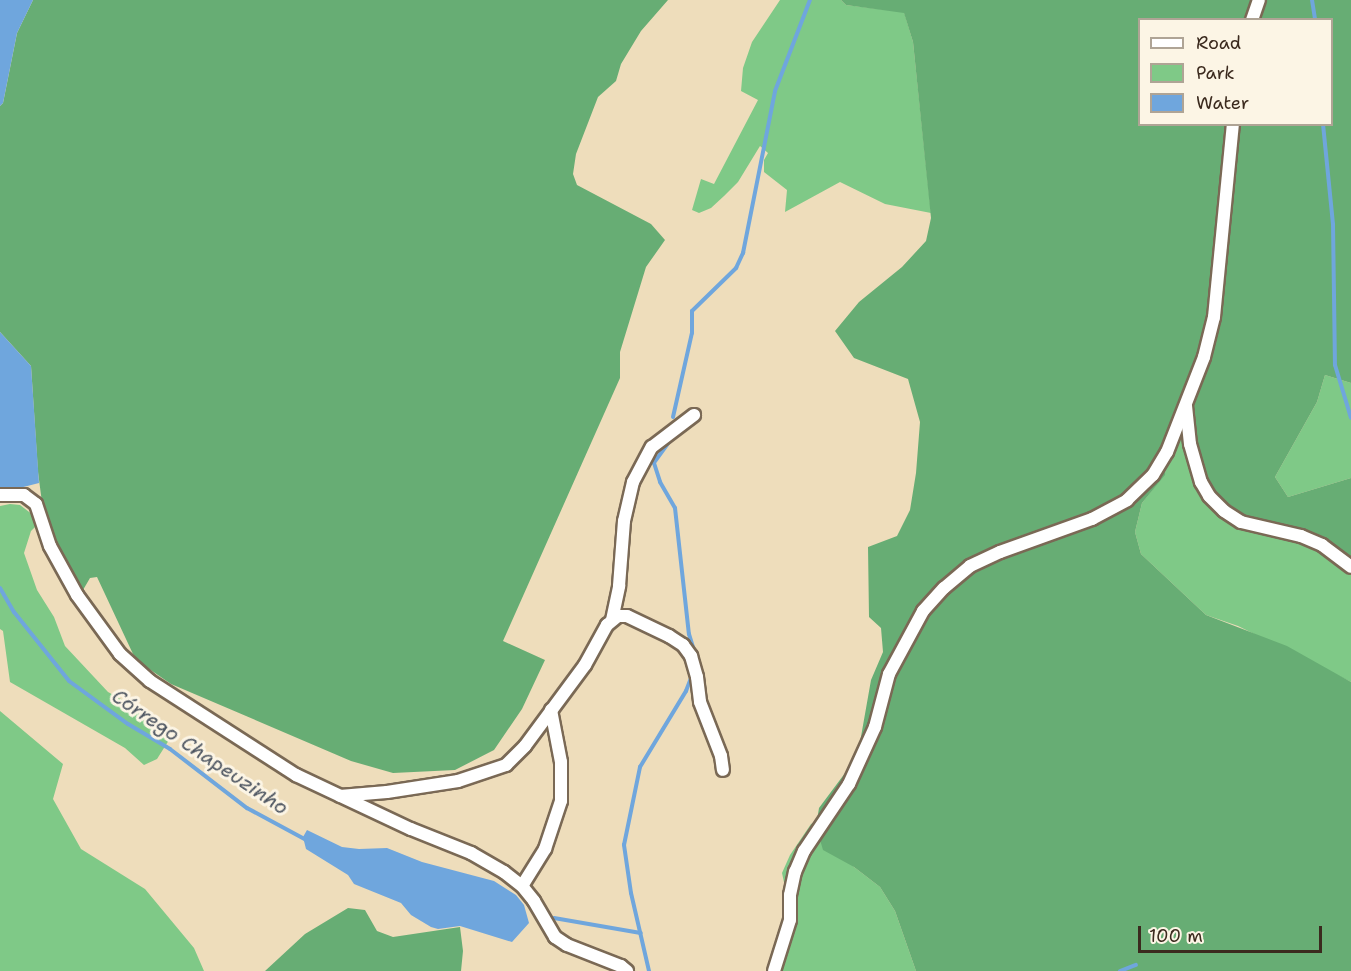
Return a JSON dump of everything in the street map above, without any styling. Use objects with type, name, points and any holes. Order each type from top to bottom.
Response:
[{"type":"street","points":[[1253,18],[1259,0]]},
{"type":"street","points":[[774,971],[790,920],[790,895],[795,872],[804,850],[849,784],[875,727],[890,674],[923,611],[944,588],[970,566],[1000,552],[1092,519],[1127,500],[1153,475],[1167,452],[1204,357],[1214,317],[1233,126]]},
{"type":"street","points":[[1186,402],[1190,444],[1201,482],[1209,496],[1224,511],[1241,522],[1301,536],[1322,544],[1351,567]]},
{"type":"street","points":[[338,796],[407,789],[484,775],[506,765],[525,746],[585,664],[612,620],[619,586],[624,521],[633,482],[652,447],[694,414]]},
{"type":"street","points":[[0,495],[24,495],[36,504],[61,570],[95,622],[137,671],[212,719],[255,751],[338,796],[471,853],[522,886],[534,901],[555,937],[567,945],[621,966],[627,971]]},
{"type":"street","points":[[612,620],[627,616],[683,645],[695,665],[700,702],[721,756],[723,770]]},
{"type":"street","points":[[522,886],[545,849],[561,801],[561,762],[551,710]]},
{"type":"green space","points":[[33,0],[668,0],[641,31],[621,64],[616,81],[598,97],[576,154],[573,174],[577,185],[651,224],[665,240],[646,267],[620,352],[620,378],[503,641],[545,660],[522,709],[494,750],[455,770],[393,773],[351,761],[171,684],[139,662],[133,654],[97,577],[90,578],[83,590],[78,591],[46,533],[38,472],[31,366],[0,332],[0,106],[3,103],[17,33]]},
{"type":"green space","points":[[780,0],[841,0],[846,5],[904,12],[913,42],[931,213],[885,204],[840,182],[785,212],[787,190],[764,172],[764,160],[768,153],[760,146],[738,182],[724,196],[711,208],[699,213],[692,210],[701,179],[714,184],[758,100],[741,91],[743,68],[752,42]]},
{"type":"green space","points":[[841,0],[1351,0],[1351,383],[1325,375],[1317,402],[1275,477],[1288,497],[1351,478],[1351,574],[1331,553],[1309,542],[1244,530],[1229,523],[1202,498],[1185,450],[1182,402],[1171,422],[1165,475],[1142,503],[1135,532],[1141,554],[1206,615],[1287,646],[1351,682],[1351,971],[916,971],[895,911],[880,887],[854,867],[823,850],[816,826],[819,808],[854,761],[859,748],[871,680],[883,652],[881,628],[869,617],[868,547],[897,536],[910,510],[916,473],[920,422],[908,379],[854,358],[835,331],[859,302],[902,267],[926,241],[931,218],[913,42],[904,13],[846,5]]},
{"type":"green space","points":[[1325,375],[1351,383],[1351,478],[1288,497],[1275,477],[1317,402]]},
{"type":"green space","points":[[1182,400],[1277,534],[1309,542],[1331,553],[1351,574],[1351,682],[1238,626],[1206,615],[1141,554],[1135,532],[1142,503],[1165,474],[1171,422]]},
{"type":"green space","points":[[20,505],[33,515],[36,526],[31,531],[24,553],[37,590],[54,617],[65,646],[108,692],[132,705],[168,734],[169,740],[157,759],[144,765],[125,748],[10,682],[3,631],[0,629],[0,506]]},
{"type":"green space","points":[[0,711],[63,764],[53,799],[81,849],[145,889],[194,948],[204,971],[0,971]]},
{"type":"green space","points":[[817,821],[816,826],[854,867],[880,887],[895,911],[916,971],[772,971],[790,910],[782,873],[790,855],[811,824]]},
{"type":"green space","points":[[348,908],[365,910],[377,931],[393,937],[460,927],[463,951],[461,971],[265,971],[305,934]]},
{"type":"water","points":[[0,0],[33,0],[17,33],[3,103],[0,106]]},
{"type":"water","points":[[0,332],[31,366],[39,483],[0,493]]},
{"type":"water","points":[[307,830],[342,847],[387,848],[422,862],[494,881],[516,895],[524,905],[529,923],[512,942],[460,926],[438,929],[431,927],[411,915],[401,903],[354,884],[348,875],[306,849],[303,837]]},
{"type":"waterway","points":[[673,417],[692,333],[692,311],[736,268],[743,253],[775,91],[810,0]]},
{"type":"waterway","points":[[1312,0],[1315,18]]},
{"type":"waterway","points":[[1323,126],[1333,224],[1335,365],[1351,418]]},
{"type":"waterway","points":[[669,442],[654,463],[660,482],[675,508],[689,634],[694,650]]},
{"type":"waterway","name":"Córrego Chapeuzinho","points":[[0,588],[14,612],[69,681],[128,724],[170,749],[247,808],[308,841]]},
{"type":"waterway","points":[[649,971],[631,893],[624,845],[640,767],[686,691],[692,675]]},
{"type":"waterway","name":"Córrego Chapeuzinho","points":[[554,918],[641,933]]},
{"type":"waterway","points":[[1120,971],[1136,965]]}]
